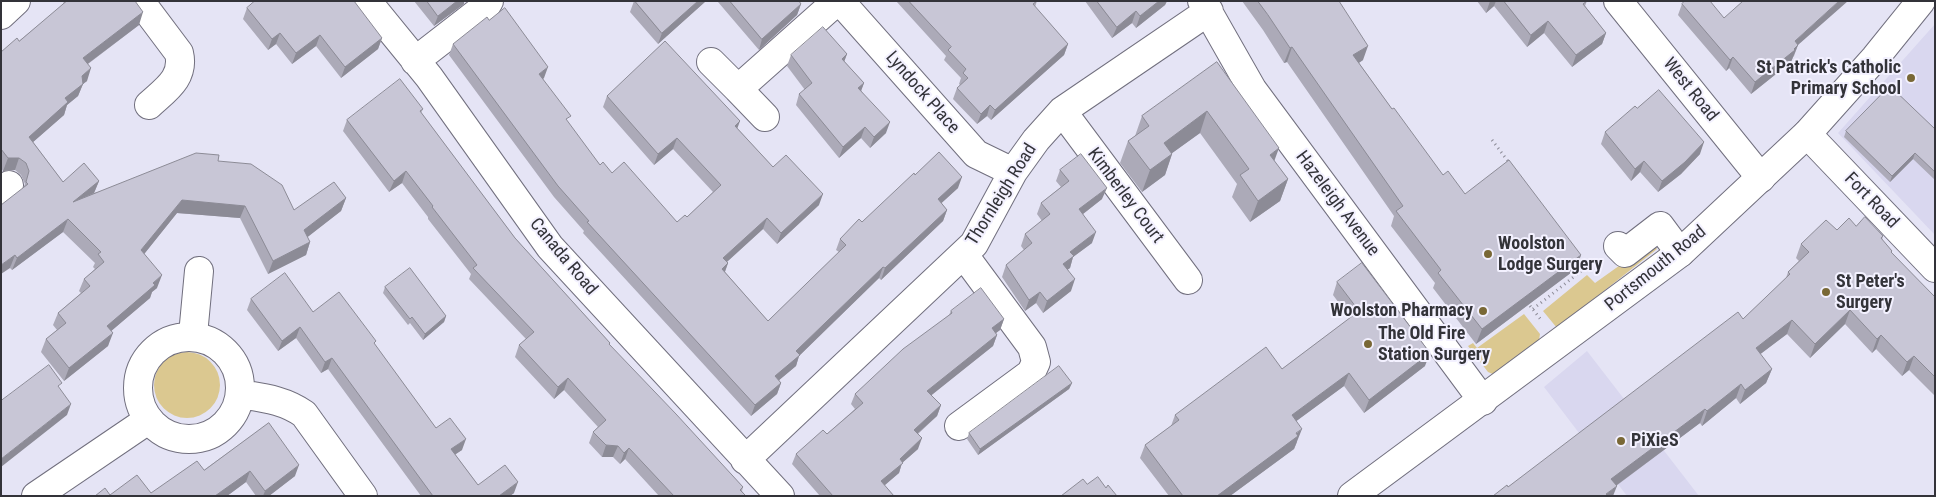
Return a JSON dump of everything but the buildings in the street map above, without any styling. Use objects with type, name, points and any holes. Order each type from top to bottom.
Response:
[{"type":"street","points":[[1,15],[16,1]]},
{"type":"street","points":[[140,1],[179,53],[182,63],[175,81],[149,105]]},
{"type":"street","name":"Canada Road","points":[[367,1],[416,61],[550,247],[780,496]]},
{"type":"street","points":[[416,61],[486,6],[488,1]]},
{"type":"street","points":[[738,88],[838,1]]},
{"type":"street","name":"Lyndock Place","points":[[838,1],[976,154],[1013,172]]},
{"type":"street","name":"West Road","points":[[1618,1],[1761,178]]},
{"type":"street","name":"Portsmouth Road","points":[[1352,496],[1483,401],[1680,253],[1807,134],[1875,58],[1921,1]]},
{"type":"street","name":"Thornleigh Road","points":[[746,460],[974,244],[1013,172],[1036,140],[1062,111],[1205,6]]},
{"type":"street","name":"Hazeleigh Avenue","points":[[1205,6],[1252,89],[1483,401]]},
{"type":"street","points":[[711,62],[765,117]]},
{"type":"street","name":"Kimberley Court","points":[[1062,111],[1188,280]]},
{"type":"street","name":"Fort Road","points":[[1807,134],[1935,268]]},
{"type":"street","points":[[1618,246],[1624,253],[1660,226],[1680,253]]},
{"type":"street","points":[[959,426],[1031,373],[1036,362],[1032,348],[964,254]]},
{"type":"street","points":[[193,336],[199,271]]},
{"type":"street","points":[[193,336],[217,343],[230,356],[237,369],[240,394],[235,412],[218,430],[202,438],[189,440],[171,437],[148,420],[140,407],[137,395],[139,371],[148,355],[166,340],[193,336]]},
{"type":"street","points":[[240,394],[274,399],[290,405],[304,414],[362,496]]},
{"type":"street","points":[[36,496],[148,420]]},
{"type":"path","points":[[1492,140],[1516,172]]},
{"type":"path","points":[[1533,310],[1585,268],[1574,252]]},
{"type":"path","points":[[1521,294],[1545,325]]},
{"type":"shaded area","name":"St Patrick's Catholic Primary School","points":[[1935,24],[1935,235],[1838,133]]},
{"type":"shaded area","points":[[1655,246],[1657,249],[1557,328],[1543,311],[1587,275],[1595,283],[1623,263]]},
{"type":"shaded area","points":[[1524,314],[1540,334],[1539,340],[1495,375],[1488,372],[1468,346],[1473,343],[1477,348]]},
{"type":"shaded area","name":"PiXieS","points":[[1587,351],[1699,496],[1627,496],[1544,387]]},
{"type":"shaded area","points":[[187,352],[200,355],[210,362],[217,372],[220,385],[217,398],[210,408],[200,415],[187,418],[174,415],[164,408],[157,398],[154,385],[157,372],[164,362],[174,355]]},
{"type":"place","name":"St Patrick's Catholic Primary School","points":[[1911,78]]},
{"type":"place","name":"Woolston Lodge Surgery","points":[[1488,254]]},
{"type":"place","name":"St Peter's Surgery","points":[[1826,292]]},
{"type":"place","name":"Woolston Pharmacy","points":[[1483,311]]},
{"type":"place","name":"The Old Fire Station Surgery","points":[[1368,344]]},
{"type":"place","name":"PiXieS","points":[[1621,441]]}]
